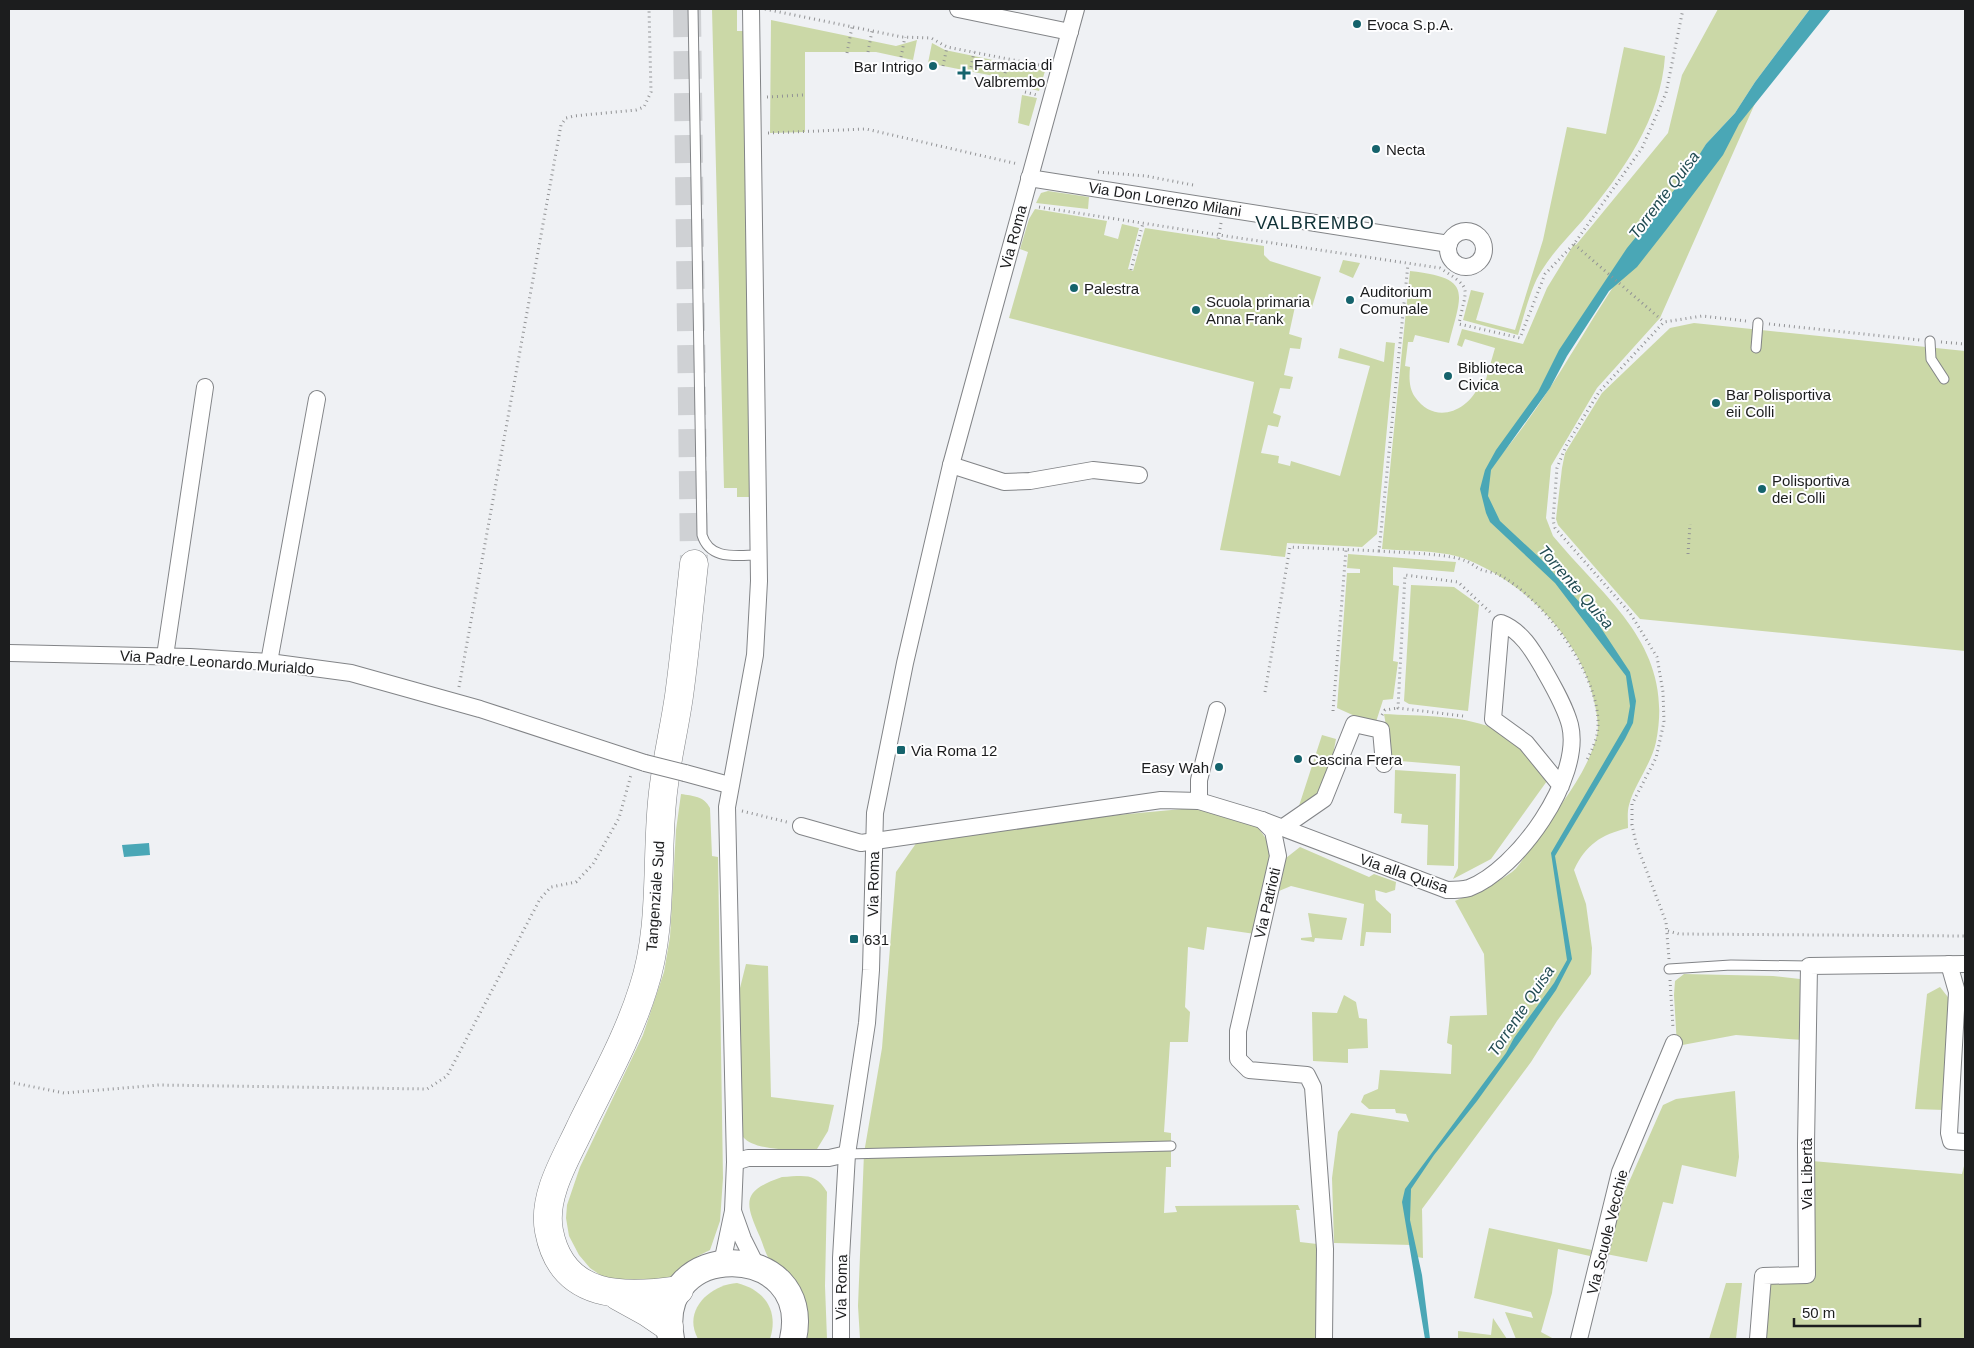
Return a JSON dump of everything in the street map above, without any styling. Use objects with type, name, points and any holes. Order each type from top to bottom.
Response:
[{"type":"highway","name":"Tangenziale Sud","points":[[679,1290],[639,1296],[615,1294],[588,1286],[564,1265],[555,1252],[550,1237],[548,1209],[551,1195],[562,1168],[634,1014],[650,964],[657,918],[663,789],[679,698],[694,564]]},
{"type":"highway","name":"Tangenziale Sud","points":[[615,1294],[647,1312],[670,1333]]},
{"type":"main road","points":[[670,1333],[671,1308],[679,1290],[698,1272],[722,1262],[740,1262],[757,1267],[771,1275],[782,1286],[790,1300],[794,1315],[793,1339]]},
{"type":"street","points":[[722,1262],[733,1211],[735,1162],[727,808],[729,786],[755,655],[758,628],[759,555],[751,9]]},
{"type":"street","points":[[958,9],[1070,32]]},
{"type":"street","name":"Via Roma","points":[[841,1339],[841,1258],[847,1154],[870,988],[875,813],[889,740],[951,465],[1076,9]]},
{"type":"street","name":"Via Don Lorenzo Milani","points":[[1029,178],[1449,244]]},
{"type":"street","points":[[165,656],[205,387]]},
{"type":"street","points":[[269,662],[317,399]]},
{"type":"street","points":[[951,465],[1004,482],[1030,481],[1093,470],[1140,475]]},
{"type":"street","points":[[1501,623],[1493,719],[1526,743],[1561,786]]},
{"type":"street","name":"Via alla Quisa","points":[[1262,820],[1446,890],[1469,888],[1494,874],[1532,833],[1555,800],[1569,761],[1570,726],[1551,683],[1531,648],[1510,627],[1501,623]]},
{"type":"street","name":"Via Padre Leonardo Murialdo","points":[[9,653],[165,656],[269,662],[351,673],[480,709],[640,761],[729,786]]},
{"type":"street","points":[[1199,800],[1199,780],[1217,710]]},
{"type":"street","points":[[1282,828],[1324,799],[1354,724],[1381,730],[1384,764]]},
{"type":"street","points":[[801,826],[861,843],[1161,800],[1199,800],[1262,820]]},
{"type":"street","name":"Via Patrioti","points":[[1262,820],[1273,831],[1278,856],[1238,1031],[1238,1059],[1250,1070],[1307,1076],[1312,1087],[1325,1250],[1324,1339]]},
{"type":"street","points":[[1808,966],[1957,964],[1949,1133],[1958,1142]]},
{"type":"street","name":"Via Libertà","points":[[1758,1339],[1763,1276],[1807,1275],[1808,966]]},
{"type":"street","name":"Via Scuole Vecchie","points":[[1579,1339],[1620,1172],[1674,1043]]},
{"type":"street","points":[[735,1162],[748,1158],[830,1158],[847,1154]]},
{"type":"street","points":[[733,1211],[743,1239],[757,1267]]},
{"type":"lane","points":[[693,9],[702,535],[707,546],[718,554],[759,555]]},
{"type":"lane","points":[[1756,348],[1758,323]]},
{"type":"lane","points":[[1930,341],[1931,359],[1944,379]]},
{"type":"lane","points":[[1669,969],[1732,965],[1808,966]]},
{"type":"lane","points":[[847,1154],[1171,1146]]},
{"type":"path","points":[[456,702],[561,125],[566,118],[574,116],[636,110],[644,107],[651,92],[649,9]]},
{"type":"path","points":[[765,19],[765,9],[905,37],[931,38],[947,47],[1047,67]]},
{"type":"path","points":[[1038,207],[1085,216],[1143,223],[1158,228],[1440,268],[1463,283],[1466,288],[1459,324],[1520,338],[1545,274],[1574,244],[1642,148],[1666,93],[1683,9]]},
{"type":"path","points":[[847,53],[852,27]]},
{"type":"path","points":[[868,52],[872,31]]},
{"type":"path","points":[[901,57],[905,37]]},
{"type":"path","points":[[943,66],[947,47]]},
{"type":"path","points":[[970,72],[974,52]]},
{"type":"path","points":[[1004,78],[1008,59]]},
{"type":"path","points":[[766,88],[766,106]]},
{"type":"path","points":[[1026,92],[1040,95],[1038,104]]},
{"type":"path","points":[[766,97],[803,95]]},
{"type":"path","points":[[767,124],[767,134],[866,129],[904,136],[1024,165],[1021,176],[1029,178]]},
{"type":"path","points":[[1097,178],[1100,170],[1146,176],[1200,187]]},
{"type":"path","points":[[1218,237],[1222,215]]},
{"type":"path","points":[[1119,224],[1120,219]]},
{"type":"path","points":[[1131,270],[1143,223]]},
{"type":"path","points":[[1574,244],[1664,322]]},
{"type":"path","points":[[1265,692],[1290,546],[1379,552],[1401,306],[1408,264]]},
{"type":"path","points":[[1674,1043],[1668,931],[1636,843],[1632,826],[1632,804],[1656,758],[1664,722],[1663,692],[1657,657],[1630,613],[1559,534],[1552,520],[1557,468],[1560,458],[1599,392],[1664,322],[1702,316],[1965,344]]},
{"type":"path","points":[[1688,554],[1690,524]]},
{"type":"path","points":[[1333,711],[1346,550]]},
{"type":"path","points":[[1464,716],[1398,708],[1405,575],[1458,582],[1501,623]]},
{"type":"path","points":[[9,1082],[64,1093],[159,1085],[427,1089],[447,1076],[540,899],[551,887],[576,882],[593,864],[619,818],[640,761]]},
{"type":"path","points":[[727,808],[801,826]]},
{"type":"path","points":[[1668,931],[1679,934],[1965,936]]},
{"type":"green space","points":[[712,9],[737,9],[737,31],[743,31],[750,497],[737,497],[737,488],[724,488]]},
{"type":"green space","points":[[1718,9],[1810,9],[1755,82],[1735,113],[1706,144],[1695,165],[1768,74],[1660,318],[1597,388],[1551,466],[1546,518],[1553,536],[1632,628],[1646,652],[1656,679],[1659,709],[1654,750],[1629,805],[1628,828],[1610,834],[1595,842],[1584,853],[1574,870],[1586,904],[1592,948],[1591,974],[1557,1021],[1531,1062],[1422,1209],[1423,1258],[1417,1257],[1412,1245],[1334,1243],[1332,1178],[1338,1132],[1351,1113],[1409,1122],[1406,1114],[1396,1113],[1395,1109],[1369,1109],[1361,1102],[1364,1095],[1378,1089],[1380,1070],[1451,1074],[1452,1045],[1447,1043],[1450,1016],[1487,1015],[1484,954],[1455,901],[1499,881],[1518,866],[1579,778],[1592,750],[1598,731],[1598,720],[1589,681],[1578,659],[1565,637],[1549,617],[1531,600],[1490,570],[1468,560],[1448,554],[1382,549],[1410,271],[1444,278],[1453,283],[1458,290],[1459,300],[1449,343],[1415,335],[1413,342],[1408,342],[1405,366],[1410,367],[1412,390],[1423,406],[1431,411],[1450,412],[1467,402],[1479,385],[1484,386],[1495,348],[1465,339],[1462,347],[1457,345],[1462,329],[1523,344],[1547,288],[1574,244],[1576,245],[1668,133],[1682,75]],"holes":[[[1615,280],[1617,281],[1530,418],[1496,461]]]},
{"type":"green space","points":[[771,20],[896,46],[917,40],[913,60],[876,52],[805,52],[805,132],[770,133]]},
{"type":"green space","points":[[932,43],[945,50],[1045,71],[1039,91],[1024,87],[1024,82],[928,63]]},
{"type":"green space","points":[[1624,47],[1665,56],[1656,102],[1637,144],[1612,183],[1546,263],[1531,293],[1518,335],[1463,320],[1471,290],[1484,293],[1476,320],[1515,330],[1543,240],[1567,127],[1606,134]]},
{"type":"green space","points":[[1022,95],[1037,98],[1029,126],[1018,123]]},
{"type":"green space","points":[[1048,191],[1089,197],[1088,209],[1036,203],[1041,193]]},
{"type":"green space","points":[[1035,209],[1107,221],[1104,235],[1118,239],[1122,224],[1139,228],[1128,269],[1133,271],[1145,228],[1264,246],[1264,255],[1270,261],[1321,277],[1312,307],[1296,302],[1289,334],[1302,338],[1300,349],[1290,348],[1284,375],[1293,377],[1290,389],[1280,388],[1273,413],[1281,416],[1278,427],[1268,425],[1261,453],[1279,456],[1278,463],[1290,466],[1291,461],[1340,476],[1370,366],[1338,358],[1340,348],[1384,362],[1386,342],[1395,343],[1377,534],[1362,547],[1287,543],[1285,557],[1220,550],[1254,382],[1009,318],[1028,252],[1020,249],[1029,219]]},
{"type":"green space","points":[[1343,260],[1360,263],[1353,278],[1339,272]]},
{"type":"green space","name":"Polisportiva dei Colli","points":[[1694,323],[1965,351],[1965,651],[1640,619],[1558,525],[1556,519],[1565,453],[1602,393],[1670,328]]},
{"type":"green space","points":[[1348,554],[1456,562],[1454,572],[1393,567],[1393,585],[1399,586],[1393,661],[1398,662],[1393,699],[1383,700],[1375,725],[1337,708],[1347,573],[1360,573],[1360,569],[1347,568]]},
{"type":"green space","points":[[1411,585],[1454,587],[1479,605],[1468,711],[1409,704],[1404,701]]},
{"type":"green space","points":[[1384,714],[1443,717],[1487,726],[1499,731],[1513,741],[1547,781],[1491,859],[1453,879],[1458,868],[1460,766],[1400,761],[1395,762],[1393,767]]},
{"type":"green space","points":[[1322,735],[1336,739],[1330,771],[1323,787],[1298,809]]},
{"type":"green space","points":[[1395,770],[1456,774],[1454,866],[1427,865],[1428,825],[1401,823],[1402,814],[1394,813]]},
{"type":"green space","points":[[681,794],[694,796],[708,804],[710,808],[712,856],[718,857],[723,1178],[720,1221],[710,1250],[698,1256],[665,1284],[609,1281],[590,1268],[579,1255],[569,1236],[566,1218],[567,1205],[580,1167],[643,1035],[664,972],[670,937],[676,830]]},
{"type":"green space","points":[[1193,808],[1253,820],[1271,846],[1255,934],[1207,927],[1204,950],[1188,947],[1185,1007],[1190,1012],[1188,1042],[1170,1042],[1164,1132],[1171,1133],[1171,1167],[1166,1167],[1164,1213],[1177,1212],[1175,1206],[1298,1205],[1300,1210],[1296,1210],[1300,1242],[1317,1244],[1319,1339],[860,1339],[858,1306],[864,1153],[882,1048],[896,872],[917,842],[1074,819]]},
{"type":"green space","points":[[1300,847],[1369,877],[1374,874],[1396,882],[1395,890],[1386,893],[1375,890],[1376,900],[1391,914],[1391,933],[1366,932],[1364,946],[1360,946],[1364,904],[1291,886],[1279,891],[1286,858]]},
{"type":"green space","points":[[1308,913],[1347,918],[1342,940],[1315,938],[1314,942],[1301,940],[1301,938],[1312,937]]},
{"type":"green space","points":[[746,964],[768,966],[771,1097],[834,1105],[828,1131],[817,1149],[789,1150],[767,1148],[749,1142],[743,1137],[737,1000]]},
{"type":"green space","points":[[1684,974],[1773,976],[1800,979],[1804,988],[1803,1040],[1736,1035],[1677,1046],[1675,981]]},
{"type":"green space","points":[[1940,987],[1951,1001],[1944,1110],[1915,1109],[1927,994]]},
{"type":"green space","points":[[1344,995],[1356,1002],[1359,1018],[1367,1019],[1368,1048],[1348,1049],[1348,1063],[1313,1061],[1312,1012],[1337,1013]]},
{"type":"green space","points":[[1735,1091],[1739,1157],[1736,1177],[1682,1165],[1673,1204],[1663,1202],[1647,1262],[1606,1254],[1625,1191],[1663,1105],[1676,1099]]},
{"type":"green space","points":[[1812,1161],[1962,1174],[1965,1162],[1965,1339],[1764,1339],[1768,1281],[1810,1278]]},
{"type":"green space","points":[[803,1176],[813,1178],[827,1192],[825,1286],[827,1339],[807,1339],[807,1312],[802,1293],[793,1279],[769,1259],[751,1214],[749,1206],[753,1193],[759,1187],[782,1177]]},
{"type":"green space","points":[[1489,1228],[1592,1250],[1590,1256],[1558,1249],[1552,1293],[1541,1332],[1554,1339],[1516,1339],[1505,1312],[1533,1318],[1531,1312],[1474,1298]]},
{"type":"green space","points":[[737,1283],[755,1291],[767,1303],[773,1319],[770,1339],[698,1339],[694,1328],[694,1318],[696,1309],[701,1301],[717,1289]]},
{"type":"green space","points":[[1726,1283],[1742,1283],[1736,1339],[1709,1339]]},
{"type":"green space","points":[[1493,1318],[1507,1339],[1458,1339],[1458,1331],[1491,1335]]},
{"type":"water","points":[[1810,9],[1831,9],[1739,124],[1723,155],[1637,267],[1609,291],[1567,356],[1550,388],[1491,470],[1488,496],[1500,521],[1543,561],[1597,622],[1630,672],[1636,701],[1633,723],[1625,739],[1555,856],[1572,959],[1556,990],[1526,1033],[1477,1101],[1434,1155],[1411,1189],[1410,1220],[1422,1275],[1430,1339],[1425,1339],[1402,1202],[1405,1189],[1506,1053],[1514,1038],[1554,983],[1567,960],[1551,853],[1627,723],[1630,706],[1626,676],[1555,583],[1490,522],[1480,489],[1485,470],[1496,450],[1538,392],[1559,350],[1627,248],[1688,173],[1706,144],[1735,113],[1755,82]]},
{"type":"water","points":[[149,843],[150,855],[124,857],[122,845]]},
{"type":"tunnel","points":[[687,9],[694,564]]},
{"type":"place","name":"Evoca S.p.A.","points":[[1357,24]]},
{"type":"place","name":"Bar Intrigo","points":[[933,66]]},
{"type":"place","name":"Farmacia di Valbrembo","points":[[964,73]]},
{"type":"place","name":"Necta","points":[[1376,149]]},
{"type":"place","name":"Palestra","points":[[1074,288]]},
{"type":"place","name":"Auditorium Comunale","points":[[1350,300]]},
{"type":"place","name":"Scuola primaria Anna Frank","points":[[1196,310]]},
{"type":"place","name":"Biblioteca Civica","points":[[1448,376]]},
{"type":"place","name":"Bar Polisportiva eii Colli","points":[[1716,403]]},
{"type":"place","name":"Polisportiva dei Colli","points":[[1762,489]]},
{"type":"place","name":"Via Roma 12","points":[[901,750]]},
{"type":"place","name":"Cascina Frera","points":[[1298,759]]},
{"type":"place","name":"Easy Wah","points":[[1219,767]]},
{"type":"place","name":"631","points":[[854,939]]},
{"type":"district","name":"VALBREMBO","points":[[1315,223]]},
{"type":"water label","name":"Torrente Quisa","points":[[1664,195]]},
{"type":"water label","name":"Torrente Quisa","points":[[1576,587]]},
{"type":"water label","name":"Torrente Quisa","points":[[1521,1011]]}]
